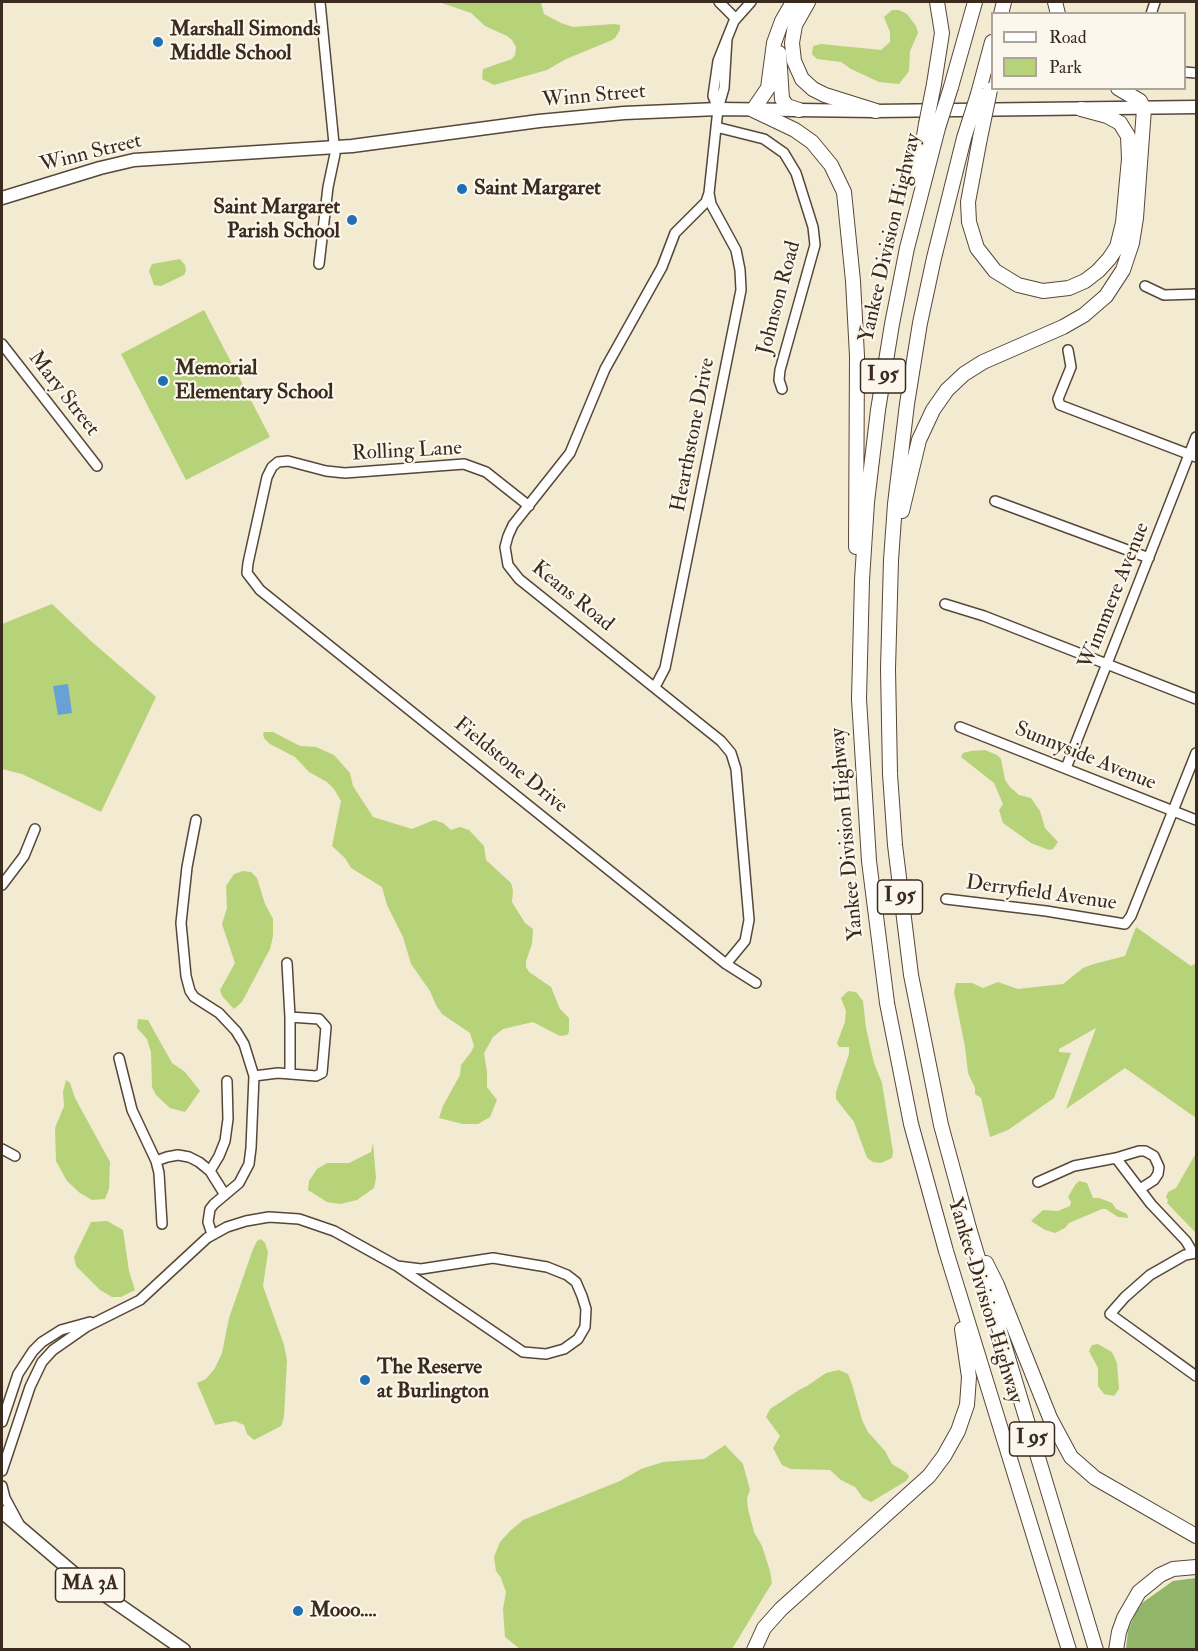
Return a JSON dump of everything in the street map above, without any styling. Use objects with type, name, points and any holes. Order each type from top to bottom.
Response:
[{"type":"highway","points":[[793,2],[782,21],[772,51],[768,88],[753,110],[795,130],[817,147],[835,172],[845,198],[858,357],[856,532],[860,630]]},
{"type":"highway","points":[[808,2],[795,25],[792,44],[794,61],[802,79],[825,96],[876,111]]},
{"type":"highway","points":[[932,126],[934,84],[942,33],[937,2]]},
{"type":"highway","name":"Yankee Division Highway","points":[[975,2],[951,87],[932,126],[919,167],[912,228],[894,314],[876,421],[867,502],[860,630],[861,759],[868,861],[879,951],[911,1124],[946,1251],[1069,1650]]},
{"type":"highway","points":[[782,21],[779,49],[781,96],[787,106],[799,110]]},
{"type":"highway","name":"Yankee Division Highway","points":[[991,53],[984,92],[964,138],[934,258],[915,350],[900,456],[891,560],[888,710],[890,774],[899,885],[911,975],[943,1135],[1096,1650]]},
{"type":"highway","points":[[991,79],[984,92],[980,138],[968,202],[969,222],[977,248],[990,267],[1012,283],[1038,291],[1064,289],[1085,281],[1109,259],[1120,238],[1125,212],[1129,159],[1127,133],[1120,123],[1112,118],[1082,109]]},
{"type":"highway","points":[[891,560],[916,450],[924,428],[940,399],[959,378],[976,366],[1084,315],[1106,296],[1120,276],[1128,258],[1133,235],[1140,176],[1144,109],[1140,101],[1121,90]]},
{"type":"highway","points":[[969,1228],[997,1285],[1055,1429],[1071,1457],[1095,1478],[1197,1536]]},
{"type":"highway","points":[[753,1650],[764,1628],[781,1609],[929,1476],[944,1456],[957,1431],[967,1405],[969,1377],[946,1251]]},
{"type":"highway","points":[[1116,1650],[1124,1618],[1139,1592],[1160,1575],[1173,1569],[1197,1567]]},
{"type":"main road","name":"Winn Street","points":[[2,198],[127,161],[334,147],[594,115],[718,110],[876,111],[1197,107]]},
{"type":"main road","name":"MA 3A","points":[[2,1512],[90,1585],[184,1650]]},
{"type":"street","points":[[319,264],[328,187],[335,154],[320,2]]},
{"type":"street","points":[[719,2],[736,19]]},
{"type":"street","name":"Keans Road","points":[[726,964],[745,941],[749,920],[734,761],[724,743],[519,579],[511,570],[505,553],[510,530],[570,453],[605,369],[662,267],[675,233],[704,206],[709,193],[718,110],[713,96],[713,87],[718,61],[736,19],[751,2]]},
{"type":"street","name":"Johnson Road","points":[[716,127],[760,138],[773,144],[784,153],[796,173],[813,227],[815,244],[780,370],[779,380],[782,389]]},
{"type":"street","name":"Hearthstone Drive","points":[[655,687],[665,668],[740,299],[741,277],[736,250],[711,204],[709,193]]},
{"type":"street","points":[[1144,286],[1164,295],[1197,294]]},
{"type":"street","name":"Mary Street","points":[[2,344],[97,466]]},
{"type":"street","points":[[1068,350],[1070,369],[1058,403],[1193,456]]},
{"type":"street","name":"Winnmere Avenue","points":[[1066,768],[1149,558],[1193,456],[1197,437]]},
{"type":"street","name":"Rolling Lane","points":[[247,571],[267,477],[276,463],[288,461],[326,471],[345,473],[464,464],[486,472],[529,506]]},
{"type":"street","points":[[995,501],[1149,558]]},
{"type":"street","name":"Fieldstone Drive","points":[[247,571],[260,590],[726,964],[756,983]]},
{"type":"street","points":[[945,604],[984,616],[1197,699]]},
{"type":"street","name":"Sunnyside Avenue","points":[[960,727],[1197,820]]},
{"type":"street","points":[[1173,812],[1197,753]]},
{"type":"street","name":"Derryfield Avenue","points":[[946,899],[1046,911],[1125,924],[1129,920],[1173,812]]},
{"type":"street","points":[[196,820],[187,867],[182,923],[186,976],[190,991],[195,997],[219,1013],[236,1031],[244,1044],[254,1076],[249,1164],[239,1184],[214,1204],[209,1212],[208,1222],[212,1234]]},
{"type":"street","points":[[2,885],[24,856],[35,829]]},
{"type":"street","points":[[287,963],[290,1074]]},
{"type":"street","points":[[254,1076],[290,1074],[316,1076],[322,1073],[326,1027],[319,1019],[290,1017]]},
{"type":"street","points":[[119,1058],[132,1110],[156,1161],[159,1173],[162,1224]]},
{"type":"street","points":[[210,1171],[225,1141],[228,1119],[227,1081]]},
{"type":"street","points":[[2,1149],[15,1156]]},
{"type":"street","points":[[1038,1182],[1074,1166],[1144,1151],[1154,1156],[1159,1167],[1154,1180],[1140,1189]]},
{"type":"street","points":[[156,1161],[167,1157],[189,1157],[210,1171],[225,1195]]},
{"type":"street","points":[[1116,1158],[1195,1253],[1185,1255],[1150,1275],[1110,1314],[1197,1376]]},
{"type":"street","points":[[2,1471],[30,1387],[42,1362],[61,1343],[146,1296],[190,1252],[212,1234],[258,1218],[299,1219],[334,1231],[397,1266],[523,1352],[546,1354],[564,1349],[578,1340],[585,1327],[586,1309],[576,1282],[561,1272],[547,1267],[497,1258],[421,1269],[397,1266]]},
{"type":"street","points":[[2,1422],[18,1374],[36,1347],[61,1330],[98,1321]]},
{"type":"street","points":[[2,1456],[14,1433]]},
{"type":"street","points":[[2,1486],[5,1498],[21,1528]]},
{"type":"green space","points":[[439,2],[541,2],[544,14],[561,23],[573,27],[614,24],[620,25],[620,30],[610,41],[566,59],[547,70],[494,85],[482,79],[483,69],[512,59],[516,47],[512,40],[485,26],[471,13]]},
{"type":"green space","points":[[892,10],[899,10],[907,14],[918,33],[910,51],[909,71],[899,84],[879,82],[841,62],[817,59],[812,54],[813,46],[821,44],[881,50],[890,42],[890,32],[884,17]]},
{"type":"green space","points":[[180,259],[185,265],[184,275],[161,286],[154,285],[149,271],[152,264]]},
{"type":"green space","points":[[204,310],[270,437],[186,480],[121,354]]},
{"type":"green space","points":[[52,604],[156,697],[101,812],[22,774],[2,769],[2,624]]},
{"type":"green space","points":[[264,732],[273,732],[300,746],[316,747],[334,755],[350,773],[353,786],[373,817],[412,829],[434,820],[443,823],[451,830],[460,827],[469,830],[484,846],[486,860],[511,883],[512,902],[525,923],[533,929],[526,967],[529,972],[551,987],[560,1009],[569,1018],[569,1032],[567,1035],[560,1036],[533,1022],[503,1029],[493,1037],[484,1053],[487,1087],[497,1100],[490,1117],[478,1124],[463,1124],[439,1118],[460,1075],[461,1065],[474,1046],[470,1033],[442,1014],[430,991],[411,964],[403,937],[387,905],[382,887],[351,868],[345,858],[332,846],[341,801],[334,789],[327,782],[309,772],[295,757],[270,744],[264,738]]},
{"type":"green space","points":[[985,750],[1001,759],[1005,780],[1010,787],[1019,795],[1031,798],[1040,811],[1045,828],[1058,842],[1053,849],[1049,850],[1031,843],[1003,823],[999,810],[1003,804],[994,783],[961,757],[963,753]]},
{"type":"green space","points":[[243,871],[251,872],[257,878],[265,904],[273,919],[273,936],[270,949],[242,1002],[234,1009],[222,996],[220,990],[235,963],[222,924],[227,908],[226,886],[234,874]]},
{"type":"green space","points":[[1136,927],[1191,966],[1196,963],[1196,1118],[1125,1068],[1066,1109],[1096,1028],[1059,1049],[1059,1052],[1071,1053],[1054,1098],[1008,1130],[990,1137],[981,1098],[975,1094],[975,1088],[968,1073],[954,992],[956,983],[972,983],[983,988],[998,982],[1018,989],[1063,984],[1083,968],[1125,956]]},
{"type":"green space","points":[[848,991],[856,992],[863,1001],[874,1063],[882,1083],[893,1152],[892,1158],[881,1163],[867,1158],[854,1122],[836,1099],[836,1092],[849,1054],[849,1047],[839,1047],[837,1043],[845,1022],[846,1011],[841,998]]},
{"type":"green space","points":[[138,1019],[148,1020],[172,1063],[185,1072],[200,1091],[185,1112],[170,1108],[156,1095],[152,1087],[151,1052],[147,1039],[137,1028]]},
{"type":"green space","points":[[66,1080],[70,1083],[75,1098],[110,1162],[109,1189],[105,1199],[92,1200],[80,1193],[67,1181],[56,1161],[55,1128],[64,1106],[63,1092]]},
{"type":"green space","points":[[373,1143],[376,1178],[374,1188],[357,1200],[340,1204],[327,1202],[308,1190],[309,1181],[317,1169],[327,1163],[349,1163],[371,1152]]},
{"type":"green space","points":[[1196,1153],[1196,1233],[1167,1203],[1166,1197],[1168,1192],[1176,1188]]},
{"type":"green space","points":[[1079,1181],[1087,1183],[1093,1198],[1112,1203],[1116,1209],[1127,1214],[1128,1218],[1118,1217],[1102,1209],[1069,1223],[1055,1233],[1031,1221],[1043,1210],[1058,1211],[1070,1206],[1071,1202],[1068,1197]]},
{"type":"green space","points":[[107,1221],[123,1230],[129,1271],[135,1290],[121,1297],[112,1297],[100,1290],[76,1266],[74,1257],[91,1222]]},
{"type":"green space","points":[[261,1239],[268,1252],[263,1286],[287,1360],[284,1417],[281,1426],[254,1440],[247,1434],[244,1425],[235,1421],[215,1425],[197,1383],[206,1379],[215,1368],[222,1353],[229,1318],[253,1249],[257,1241]]},
{"type":"green space","points":[[1098,1344],[1112,1352],[1117,1363],[1119,1389],[1114,1396],[1104,1394],[1098,1386],[1098,1368],[1089,1351],[1092,1345]]},
{"type":"green space","points":[[839,1370],[848,1374],[868,1432],[885,1451],[892,1464],[907,1473],[909,1477],[871,1502],[863,1498],[855,1487],[841,1480],[830,1470],[791,1469],[782,1465],[773,1448],[780,1436],[766,1417],[770,1409],[826,1373]]},
{"type":"green space","points":[[725,1445],[743,1464],[750,1490],[747,1498],[748,1509],[754,1532],[762,1546],[772,1583],[732,1649],[520,1649],[505,1637],[503,1609],[506,1592],[496,1571],[494,1557],[500,1542],[510,1531],[523,1520],[620,1481],[641,1469],[663,1462],[704,1459]]},
{"type":"green space","points":[[1196,1578],[1196,1649],[1126,1649],[1128,1631],[1142,1603],[1173,1581]]},
{"type":"water","points":[[68,684],[72,713],[58,715],[53,686]]},
{"type":"place","name":"Marshall Simonds Middle School","points":[[158,42]]},
{"type":"place","name":"Saint Margaret","points":[[462,189]]},
{"type":"place","name":"Saint Margaret Parish School","points":[[352,220]]},
{"type":"place","name":"Memorial Elementary School","points":[[163,381]]},
{"type":"place","name":"The Reserve at Burlington","points":[[365,1380]]},
{"type":"place","name":"Mooo....","points":[[298,1611]]}]
